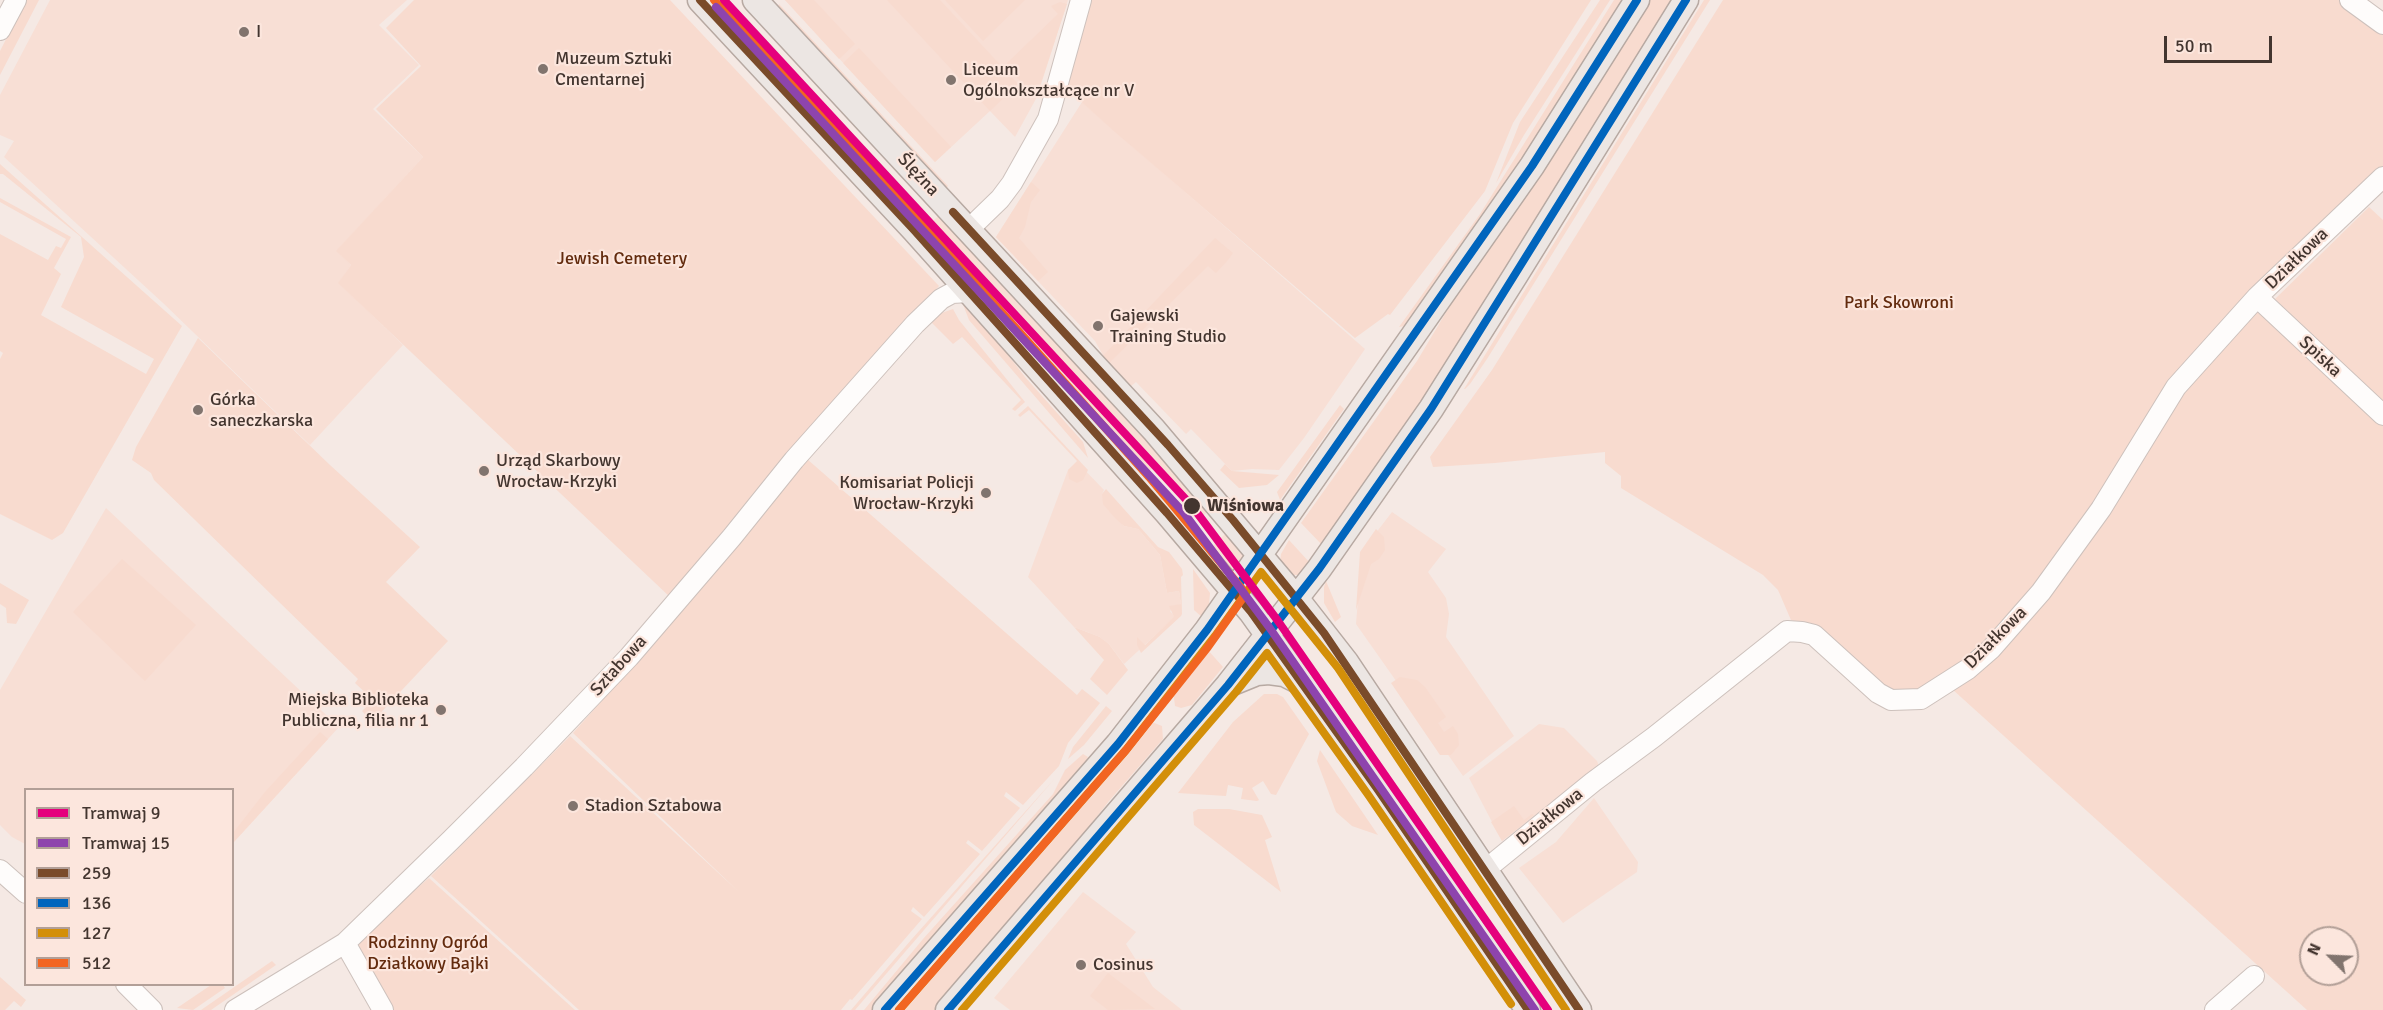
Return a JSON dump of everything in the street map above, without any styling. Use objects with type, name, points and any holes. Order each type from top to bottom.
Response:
[{"type":"main road","points":[[700,0],[969,292],[1234,592],[1378,790],[1528,1010]]},
{"type":"main road","name":"Ślężna","points":[[755,0],[1154,430],[1296,598],[1346,662],[1579,1010]]},
{"type":"main road","points":[[885,1010],[1118,744],[1207,630],[1520,185],[1637,0]]},
{"type":"main road","points":[[948,1010],[1228,685],[1324,561],[1431,409],[1686,0]]},
{"type":"main road","points":[[1228,685],[1260,672],[1284,674],[1300,682]]},
{"type":"street","points":[[0,30],[16,0]]},
{"type":"street","points":[[969,229],[1000,200],[1048,119],[1081,0]]},
{"type":"street","points":[[2350,0],[2383,24]]},
{"type":"street","name":"Działkowa","points":[[1485,870],[1593,782],[1649,741],[1787,631],[1814,635],[1887,699],[1903,701],[1921,699],[1936,691],[1977,661],[2042,592],[2101,509],[2170,395],[2257,297],[2383,177]]},
{"type":"street","name":"Sztabowa","points":[[235,1010],[345,943],[524,767],[624,662],[794,460],[915,324],[941,299],[952,293],[969,292]]},
{"type":"street","name":"Spiska","points":[[2257,297],[2383,415]]},
{"type":"street","points":[[0,870],[24,891]]},
{"type":"street","points":[[345,943],[380,1006]]},
{"type":"street","points":[[2215,1010],[2254,976]]},
{"type":"street","points":[[128,986],[152,1010]]},
{"type":"shaded area","points":[[50,0],[407,0],[379,25],[419,65],[373,109],[423,157],[337,251],[351,265],[339,283],[403,345],[310,445],[163,303],[4,157],[14,141],[0,135],[0,95]]},
{"type":"shaded area","name":"Liceum Ogólnokształcące nr V","points":[[785,0],[1068,0],[1037,97],[1015,137],[990,111],[935,162]]},
{"type":"shaded area","points":[[1082,102],[1365,349],[1304,438],[1279,470],[1232,471],[1191,429],[1186,434],[1136,382],[1130,387],[1108,364],[1095,341],[996,237]]},
{"type":"shaded area","points":[[939,215],[1210,509],[1199,520],[1154,467],[929,225]]},
{"type":"shaded area","points":[[1077,462],[1104,490],[1102,494],[1124,526],[1138,529],[1160,555],[1167,593],[1179,591],[1181,604],[1170,611],[1175,617],[1124,664],[1109,644],[1100,637],[1074,627],[1028,577],[1068,470]]},
{"type":"shaded area","points":[[106,508],[339,727],[234,842],[234,788],[24,788],[24,843],[12,837],[0,825],[0,690]]},
{"type":"shaded area","points":[[1392,512],[1446,549],[1428,572],[1446,598],[1449,614],[1446,637],[1514,736],[1463,776],[1356,624],[1362,551]]},
{"type":"shaded area","points":[[1230,529],[1247,555],[1236,570],[1229,566],[1213,546]]},
{"type":"shaded area","points":[[1539,724],[1564,728],[1597,761],[1600,769],[1502,841],[1469,778]]},
{"type":"shaded area","points":[[1594,798],[1638,862],[1637,872],[1563,923],[1519,868],[1556,842]]},
{"type":"shaded area","name":"Cosinus","points":[[1083,892],[1136,932],[1126,944],[1153,987],[1182,1010],[1010,1010],[994,998]]},
{"type":"green space","points":[[26,0],[39,0],[0,75],[0,51]]},
{"type":"green space","name":"Jewish Cemetery","points":[[414,0],[670,0],[939,286],[671,598],[338,283],[351,265],[336,251],[423,157],[376,109],[421,66],[386,28]]},
{"type":"green space","points":[[785,0],[814,0],[855,44],[839,59]]},
{"type":"green space","points":[[887,0],[940,0],[1018,84],[990,111]]},
{"type":"green space","points":[[945,0],[1025,0],[983,41]]},
{"type":"green space","points":[[1092,0],[1591,0],[1513,123],[1485,191],[1390,315],[1388,314],[1355,338],[1067,89],[1076,45]]},
{"type":"green space","points":[[1600,0],[1610,0],[1496,183],[1520,122]]},
{"type":"green space","points":[[1614,0],[1625,0],[1469,242],[1405,326],[1399,327],[1480,214]]},
{"type":"green space","points":[[1647,0],[1678,0],[1467,338],[1323,546],[1301,523],[1417,361],[1460,289]]},
{"type":"green space","points":[[1704,0],[1710,0],[1487,359],[1464,389]]},
{"type":"green space","name":"Park Skowroni","points":[[1723,0],[2341,0],[2383,31],[2383,169],[2253,316],[2261,308],[2383,421],[2383,1010],[2307,1010],[1952,689],[1895,690],[1876,682],[1817,628],[1791,620],[1778,590],[1763,575],[1621,488],[1621,476],[1605,463],[1605,452],[1433,467],[1430,457],[1492,370]]},
{"type":"green space","points":[[1060,2],[1067,4],[1036,98],[1005,65],[1058,14],[1051,6]]},
{"type":"green space","points":[[779,4],[948,186],[944,190],[777,9]]},
{"type":"green space","points":[[859,48],[951,147],[935,162],[843,63]]},
{"type":"green space","points":[[0,164],[182,326],[63,533],[52,540],[0,514],[0,359],[3,353],[0,351],[0,234],[48,260],[56,246],[61,248],[66,239],[0,202],[0,198],[71,237],[54,268],[61,274],[41,315],[146,374],[154,359],[61,307],[84,257],[81,237],[3,174],[0,174]]},
{"type":"green space","points":[[1031,182],[1040,190],[1031,202],[1025,227],[1019,238],[1048,272],[1038,281],[996,237]]},
{"type":"green space","points":[[2369,207],[2383,220],[2383,402],[2275,299]]},
{"type":"green space","points":[[929,225],[1154,467],[1149,471],[1123,442],[1065,386],[923,230]]},
{"type":"green space","points":[[1215,238],[1233,253],[1228,260],[1216,273],[1208,266],[1108,364],[1102,357]]},
{"type":"green space","points":[[962,302],[982,321],[1025,377],[1083,442],[1088,458],[969,320]]},
{"type":"green space","points":[[953,309],[959,320],[1025,402],[1015,411],[1012,409],[1021,400],[962,337],[953,344],[930,321],[933,316]]},
{"type":"green space","points":[[198,338],[330,465],[420,547],[386,582],[448,641],[372,722],[362,711],[373,700],[355,683],[358,679],[154,480],[151,473],[132,460],[136,447]]},
{"type":"green space","points":[[1340,405],[1344,409],[1280,500],[1277,492]]},
{"type":"green space","points":[[1028,406],[1088,470],[1083,480],[1077,483],[1069,479],[1068,470],[1077,461],[1029,410],[1020,417],[1018,415]]},
{"type":"green space","points":[[807,459],[1077,695],[1082,689],[1100,703],[1068,743],[1059,766],[1023,805],[1006,792],[1004,796],[1020,808],[982,851],[968,840],[966,843],[980,854],[924,917],[913,907],[911,911],[922,919],[841,1010],[579,1010],[431,876],[570,736],[739,892],[573,733],[635,664],[729,549],[735,549]]},
{"type":"green space","points":[[1225,464],[1232,471],[1279,475],[1267,485],[1239,488],[1220,470]]},
{"type":"green space","points":[[1106,489],[1158,547],[1169,552],[1182,569],[1182,614],[1141,653],[1137,645],[1137,637],[1145,645],[1174,617],[1169,606],[1181,604],[1179,591],[1167,593],[1160,555],[1138,529],[1124,526],[1103,504],[1102,494]]},
{"type":"green space","points":[[1376,529],[1384,537],[1385,550],[1379,559],[1371,564],[1356,610],[1360,552]]},
{"type":"green space","points":[[1289,540],[1310,563],[1298,575],[1292,575],[1280,562],[1281,554]]},
{"type":"green space","points":[[122,559],[196,625],[145,681],[73,612]]},
{"type":"green space","points":[[1193,569],[1210,593],[1209,604],[1203,618],[1194,610]]},
{"type":"green space","points":[[1326,581],[1341,617],[1335,622],[1324,603]]},
{"type":"green space","points":[[0,583],[29,600],[16,624],[7,623],[6,608],[0,604]]},
{"type":"green space","points":[[1074,627],[1100,637],[1109,644],[1128,670],[1107,695],[1090,679],[1104,660]]},
{"type":"green space","points":[[1207,649],[1223,667],[1192,705],[1181,708],[1175,706],[1173,690]]},
{"type":"green space","points":[[1400,677],[1417,680],[1425,687],[1446,717],[1438,723],[1444,732],[1453,726],[1458,734],[1459,745],[1451,755],[1440,755],[1391,683]]},
{"type":"green space","points":[[1264,694],[1277,694],[1283,697],[1309,734],[1276,795],[1271,794],[1263,781],[1252,788],[1259,800],[1257,801],[1241,799],[1243,788],[1228,785],[1226,796],[1178,793],[1233,722]]},
{"type":"green space","points":[[1106,706],[1112,711],[1084,745],[1068,759],[1073,747]]},
{"type":"green space","points":[[1152,722],[1162,726],[1163,739],[1109,801],[1054,872],[935,1010],[898,1010],[1146,725]]},
{"type":"green space","points":[[320,732],[328,739],[234,842],[234,832],[265,792]]},
{"type":"green space","points":[[1320,750],[1378,835],[1352,826],[1336,812],[1317,761]]},
{"type":"green space","points":[[1083,754],[1088,757],[1078,776],[874,1010],[864,1010],[923,939],[1053,794],[1065,770]]},
{"type":"green space","points":[[1056,777],[855,1010],[851,1010],[911,940]]},
{"type":"green space","points":[[1514,806],[1524,820],[1534,815],[1502,841],[1491,822]]},
{"type":"green space","points":[[1198,809],[1229,809],[1262,815],[1272,837],[1265,840],[1281,892],[1194,825],[1193,812]]},
{"type":"green space","name":"Rodzinny Ogród Działkowy Bajki","points":[[429,878],[575,1010],[394,1010],[358,949],[360,937]]},
{"type":"green space","points":[[272,961],[276,965],[211,1010],[201,1010]]},
{"type":"green space","points":[[1108,973],[1155,1009],[1108,1010],[1090,996]]},
{"type":"green space","points":[[0,977],[26,1000],[21,1007],[14,1001],[5,1010],[0,1010]]},
{"type":"green space","points":[[210,986],[224,986],[225,988],[193,1010],[177,1008]]},
{"type":"tram line","name":"9","points":[[724,0],[1192,506],[1278,621],[1548,1010]]},
{"type":"tram line","name":"15","points":[[716,7],[1184,513],[1269,627],[1535,1010]]},
{"type":"transit line","name":"259","points":[[700,0],[914,230],[1167,513],[1251,612],[1378,790],[1528,1010]]},
{"type":"transit line","name":"512","points":[[714,0],[922,223],[1149,477],[1244,591],[1243,598],[1208,647],[1126,750],[899,1010]]},
{"type":"transit line","name":"136","points":[[885,1010],[1118,744],[1207,630],[1532,166],[1637,0]]},
{"type":"transit line","name":"136","points":[[948,1010],[1228,685],[1319,569],[1431,409],[1686,0]]},
{"type":"transit line","name":"259","points":[[953,212],[1168,445],[1233,520],[1324,633],[1579,1010]]},
{"type":"transit line","name":"127","points":[[899,1010],[1126,750],[1215,636],[1261,572],[1338,668],[1566,1010]]},
{"type":"transit line","name":"127","points":[[962,1010],[1267,653],[1369,796],[1511,1004]]},
{"type":"place","name":"I","points":[[244,32]]},
{"type":"place","name":"Muzeum Sztuki Cmentarnej","points":[[543,69]]},
{"type":"place","name":"Liceum Ogólnokształcące nr V","points":[[951,80]]},
{"type":"place","name":"Gajewski Training Studio","points":[[1098,326]]},
{"type":"place","name":"Górka saneczkarska","points":[[198,410]]},
{"type":"place","name":"Urząd Skarbowy Wrocław-Krzyki","points":[[484,471]]},
{"type":"place","name":"Komisariat Policji Wrocław-Krzyki","points":[[986,493]]},
{"type":"place","name":"Wiśniowa","points":[[1192,506]]},
{"type":"place","name":"Miejska Biblioteka Publiczna, filia nr 1","points":[[441,710]]},
{"type":"place","name":"Stadion Sztabowa","points":[[573,806]]},
{"type":"place","name":"Cosinus","points":[[1081,965]]}]
